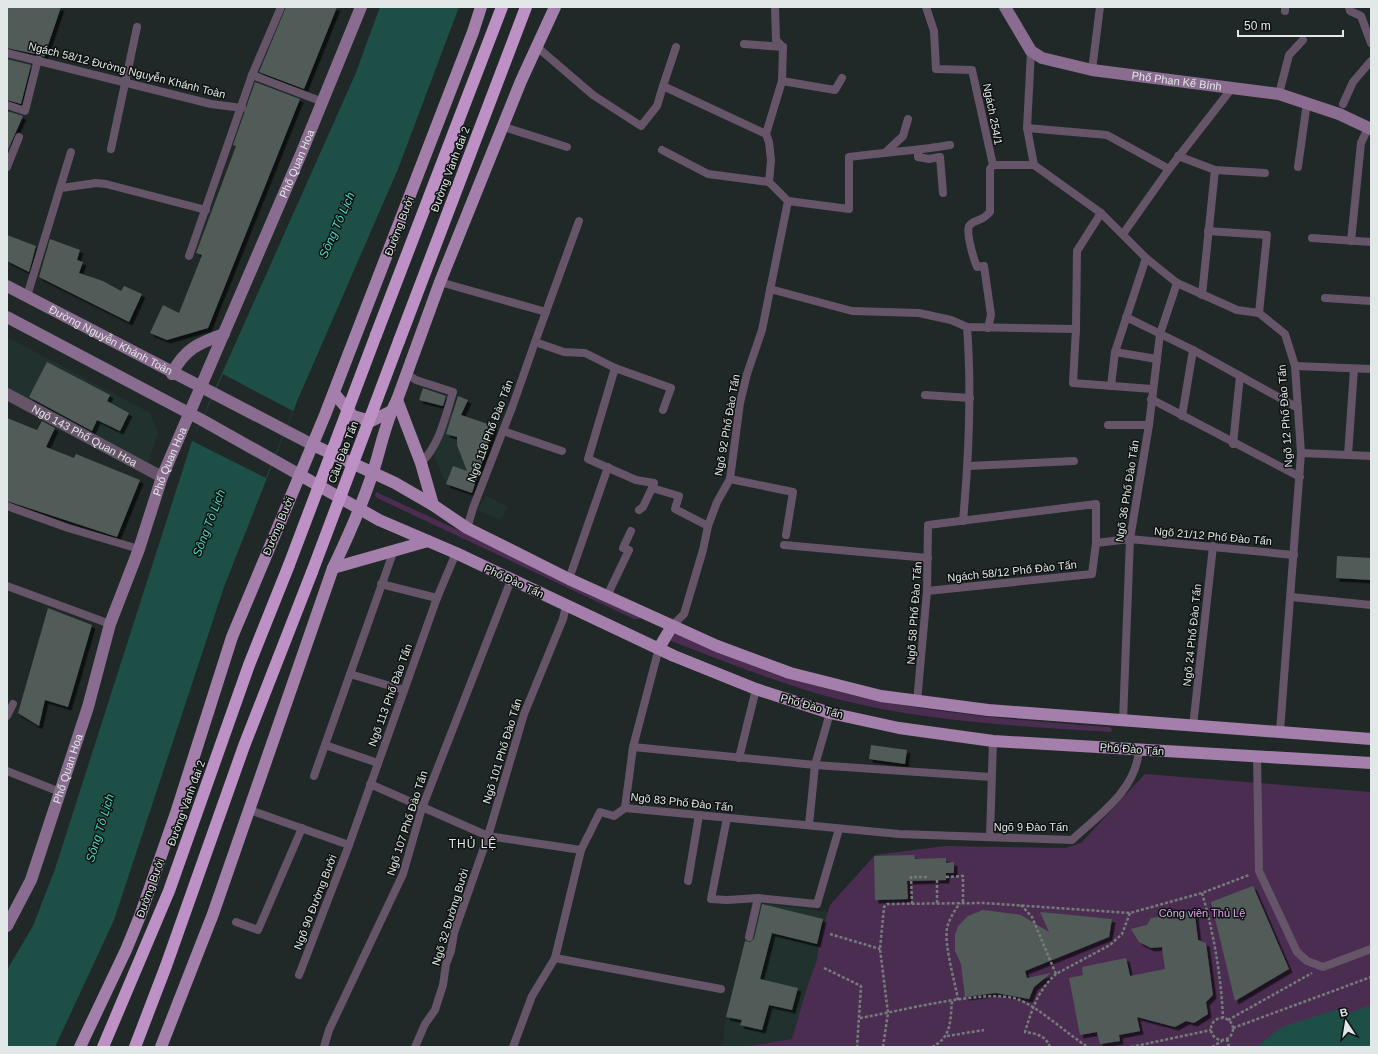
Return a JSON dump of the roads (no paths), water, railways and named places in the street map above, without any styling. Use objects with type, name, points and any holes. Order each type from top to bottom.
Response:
[{"type":"highway","name":"Đường Vành đai 2","points":[[376,335],[502,7]]},
{"type":"highway","name":"Đường Vành đai 2","points":[[399,341],[526,7]]},
{"type":"highway","name":"Cầu Đào Tấn","points":[[289,565],[376,335]]},
{"type":"highway","name":"Cầu Đào Tấn","points":[[135,1047],[166,966],[244,746],[312,572],[399,341]]},
{"type":"highway","name":"Đường Vành đai 2","points":[[103,1047],[169,891],[249,665],[289,565]]},
{"type":"highway","points":[[100,1047],[108,1033]]},
{"type":"main road","name":"Phố Quan Hoa","points":[[7,926],[31,880],[88,707],[110,624],[139,549],[162,477],[323,102],[361,7]]},
{"type":"main road","name":"Đường Bưởi","points":[[80,1047],[126,950],[140,916],[176,813],[218,677],[232,637],[334,392],[473,32],[481,7]]},
{"type":"main road","points":[[161,1047],[213,914],[333,568],[373,473],[390,412],[397,400],[407,374],[440,282],[555,7]]},
{"type":"main road","points":[[1005,7],[1031,51]]},
{"type":"main road","name":"Phố Phan Kế Bính","points":[[1031,51],[1048,59],[1092,70],[1279,94],[1307,102],[1339,114],[1369,128]]},
{"type":"main road","name":"Đường Nguyễn Khánh Toàn","points":[[7,286],[172,374],[312,445]]},
{"type":"main road","points":[[7,317],[202,420],[274,459],[300,475]]},
{"type":"main road","points":[[172,374],[178,361],[186,352],[205,341],[224,334]]},
{"type":"main road","points":[[334,392],[353,416],[371,421],[390,412]]},
{"type":"main road","points":[[397,400],[421,463],[433,504]]},
{"type":"main road","points":[[312,445],[395,483],[433,504],[467,528],[569,580],[749,660],[790,673],[881,696],[917,702],[988,710],[1371,739]]},
{"type":"main road","name":"Phố Đào Tấn","points":[[300,475],[380,520],[456,553],[566,606],[659,648],[756,689],[830,713],[899,728],[993,741],[1371,763]]},
{"type":"main road","points":[[333,568],[428,541]]},
{"type":"main road","points":[[659,648],[672,626]]},
{"type":"street","name":"Ngõ 143 Phố Quan Hoa","points":[[7,394],[162,477]]},
{"type":"lane","points":[[189,256],[242,108],[252,75],[281,7]]},
{"type":"lane","points":[[769,182],[771,160],[769,142],[766,134],[782,81],[783,47],[776,40],[775,7]]},
{"type":"lane","name":"Ngách 254/1","points":[[926,7],[934,31],[936,69],[972,70],[993,165]]},
{"type":"lane","points":[[1092,70],[1100,7]]},
{"type":"lane","points":[[1349,7],[1350,11],[1361,16],[1371,43]]},
{"type":"lane","points":[[110,149],[137,28]]},
{"type":"lane","points":[[1279,94],[1289,55],[1303,40]]},
{"type":"lane","points":[[744,44],[783,47]]},
{"type":"lane","points":[[537,47],[593,95],[641,126],[657,106],[676,47]]},
{"type":"lane","points":[[988,328],[991,315],[984,266],[977,267],[975,262],[969,234],[969,226],[975,220],[983,218],[990,212],[990,169],[993,165],[1034,165],[1028,128],[1031,51]]},
{"type":"lane","name":"Ngách 58/12 Đường Nguyễn Khánh Toàn","points":[[7,53],[38,59],[124,83],[211,104],[242,108]]},
{"type":"lane","points":[[7,105],[25,111],[38,59]]},
{"type":"lane","points":[[1344,104],[1353,82],[1371,61]]},
{"type":"lane","points":[[252,75],[323,102]]},
{"type":"lane","points":[[782,81],[835,90],[842,78]]},
{"type":"lane","points":[[663,86],[766,134]]},
{"type":"lane","points":[[1123,234],[1178,156],[1232,88]]},
{"type":"lane","points":[[1298,167],[1307,102]]},
{"type":"lane","points":[[886,152],[903,136],[908,119]]},
{"type":"lane","points":[[504,127],[566,147]]},
{"type":"lane","points":[[1028,128],[1107,135],[1169,169]]},
{"type":"lane","points":[[1351,241],[1361,143],[1369,128]]},
{"type":"lane","points":[[7,167],[19,137]]},
{"type":"lane","points":[[662,150],[708,174],[769,182],[788,201],[849,209],[849,157],[886,152],[918,151],[950,145]]},
{"type":"lane","points":[[918,151],[918,158],[940,158],[943,193]]},
{"type":"lane","points":[[27,296],[71,152]]},
{"type":"lane","points":[[1178,156],[1215,170],[1265,173]]},
{"type":"lane","name":"Ngõ 12 Phố Đào Tấn","points":[[1034,165],[1101,213],[1146,258],[1177,283],[1237,310],[1259,314],[1285,334],[1295,366],[1301,454],[1280,731]]},
{"type":"lane","points":[[1202,295],[1215,170]]},
{"type":"lane","points":[[61,188],[106,184],[206,210]]},
{"type":"lane","name":"Ngõ 92 Phố Đào Tấn","points":[[672,626],[684,614],[703,550],[708,526],[717,502],[730,479],[740,403],[747,374],[762,330],[788,201]]},
{"type":"lane","points":[[1101,213],[1077,251],[1076,329],[1073,383],[1152,389]]},
{"type":"lane","name":"Ngõ 118 Phố Đào Tấn","points":[[467,528],[578,220]]},
{"type":"lane","points":[[1208,231],[1267,235],[1259,314]]},
{"type":"lane","points":[[1312,238],[1371,242]]},
{"type":"lane","points":[[1112,386],[1116,352],[1146,258]]},
{"type":"lane","points":[[440,282],[546,312]]},
{"type":"lane","name":"Ngõ 36 Phố Đào Tấn","points":[[1123,721],[1130,539],[1149,425],[1152,389],[1160,334],[1177,283]]},
{"type":"lane","points":[[770,289],[852,311],[919,313],[951,320],[968,327],[1076,329]]},
{"type":"lane","points":[[1325,298],[1371,301]]},
{"type":"lane","points":[[1126,317],[1193,350],[1298,408]]},
{"type":"lane","points":[[968,327],[971,375],[968,466],[963,521],[1096,504],[1096,543]]},
{"type":"lane","points":[[535,342],[564,352],[585,353],[615,368],[671,388],[663,410]]},
{"type":"lane","points":[[1182,416],[1193,350]]},
{"type":"lane","points":[[1116,352],[1157,359]]},
{"type":"lane","points":[[1295,366],[1371,369]]},
{"type":"lane","points":[[615,368],[588,459],[636,480],[654,483],[643,507],[639,510]]},
{"type":"lane","points":[[1348,455],[1354,369]]},
{"type":"lane","points":[[407,374],[416,380],[453,392],[438,439],[430,454],[421,463]]},
{"type":"lane","points":[[1233,444],[1240,376]]},
{"type":"lane","points":[[925,395],[970,398]]},
{"type":"lane","points":[[1151,400],[1233,444],[1300,477]]},
{"type":"lane","points":[[1108,425],[1149,425]]},
{"type":"lane","points":[[503,431],[562,451]]},
{"type":"lane","points":[[1301,454],[1371,456]]},
{"type":"lane","points":[[968,466],[1074,461]]},
{"type":"lane","points":[[569,580],[608,467]]},
{"type":"lane","points":[[730,479],[793,492],[786,535]]},
{"type":"lane","points":[[652,488],[680,496],[675,509],[708,526]]},
{"type":"lane","points":[[7,506],[68,528],[139,549]]},
{"type":"lane","name":"Ngõ 58 Phố Đào Tấn","points":[[917,702],[927,591],[928,525],[963,521]]},
{"type":"lane","points":[[607,596],[629,550],[623,548],[631,531]]},
{"type":"lane","name":"Ngõ 21/12 Phố Đào Tấn","points":[[1096,543],[1130,539],[1294,554]]},
{"type":"lane","name":"Ngách 58/12 Phố Đào Tấn","points":[[927,591],[1092,574],[1096,543]]},
{"type":"lane","points":[[784,545],[928,558]]},
{"type":"lane","name":"Ngõ 24 Phố Đào Tấn","points":[[1193,726],[1213,546]]},
{"type":"lane","points":[[314,776],[394,550]]},
{"type":"lane","name":"Ngõ 113 Phố Đào Tấn","points":[[349,845],[437,598],[456,553]]},
{"type":"lane","name":"Ngõ 107 Phố Đào Tấn","points":[[324,1047],[329,1030],[404,874],[422,808],[511,580]]},
{"type":"lane","points":[[381,584],[437,598]]},
{"type":"lane","points":[[7,586],[110,624]]},
{"type":"lane","points":[[1291,597],[1371,605]]},
{"type":"lane","name":"Ngõ 101 Phố Đào Tấn","points":[[488,836],[524,714],[563,619],[566,606]]},
{"type":"lane","name":"Ngõ 83 Phố Đào Tấn","points":[[659,648],[633,747],[625,808],[900,834]]},
{"type":"lane","points":[[350,674],[404,690]]},
{"type":"lane","points":[[739,758],[756,689]]},
{"type":"lane","points":[[7,716],[13,704]]},
{"type":"lane","points":[[809,825],[815,765],[830,713]]},
{"type":"lane","points":[[990,837],[993,741]]},
{"type":"lane","points":[[325,745],[378,763]]},
{"type":"lane","points":[[633,747],[815,765],[991,777]]},
{"type":"lane","name":"Ngõ 9 Đào Tấn","points":[[900,834],[1072,840],[1121,795],[1138,764],[1139,750]]},
{"type":"lane","points":[[1257,756],[1259,871],[1297,952],[1307,961],[1323,967],[1371,949]]},
{"type":"lane","points":[[7,771],[60,792]]},
{"type":"lane","points":[[370,784],[488,836],[581,850]]},
{"type":"lane","points":[[513,1047],[532,996],[555,958],[581,850],[600,812],[614,816],[625,808]]},
{"type":"lane","name":"Ngõ 90 Đường Bưởi","points":[[250,810],[349,845],[299,975]]},
{"type":"lane","points":[[688,881],[699,815]]},
{"type":"lane","points":[[727,818],[712,899],[727,900],[758,898],[817,904],[839,829]]},
{"type":"lane","points":[[236,922],[258,930],[302,828]]},
{"type":"lane","name":"Ngõ 32 Đường Bưởi","points":[[415,1047],[425,1024],[435,1010],[446,964],[451,951],[454,933],[488,836]]},
{"type":"lane","points":[[749,937],[758,898]]},
{"type":"lane","points":[[555,958],[721,989]]},
{"type":"water","name":"Sông Tô Lịch","points":[[380,7],[459,7],[398,169],[298,399],[224,587],[114,920],[55,1047],[7,1047],[7,970],[33,926],[55,869],[192,441],[355,75]]},
{"type":"water","points":[[1371,1005],[1371,1047],[1256,1047],[1282,1027],[1337,1009],[1340,1016]]},
{"type":"district","name":"THỦ LỆ","points":[[473,844]]},
{"type":"park label","name":"Công viên Thủ Lệ","points":[[1202,913]]}]
